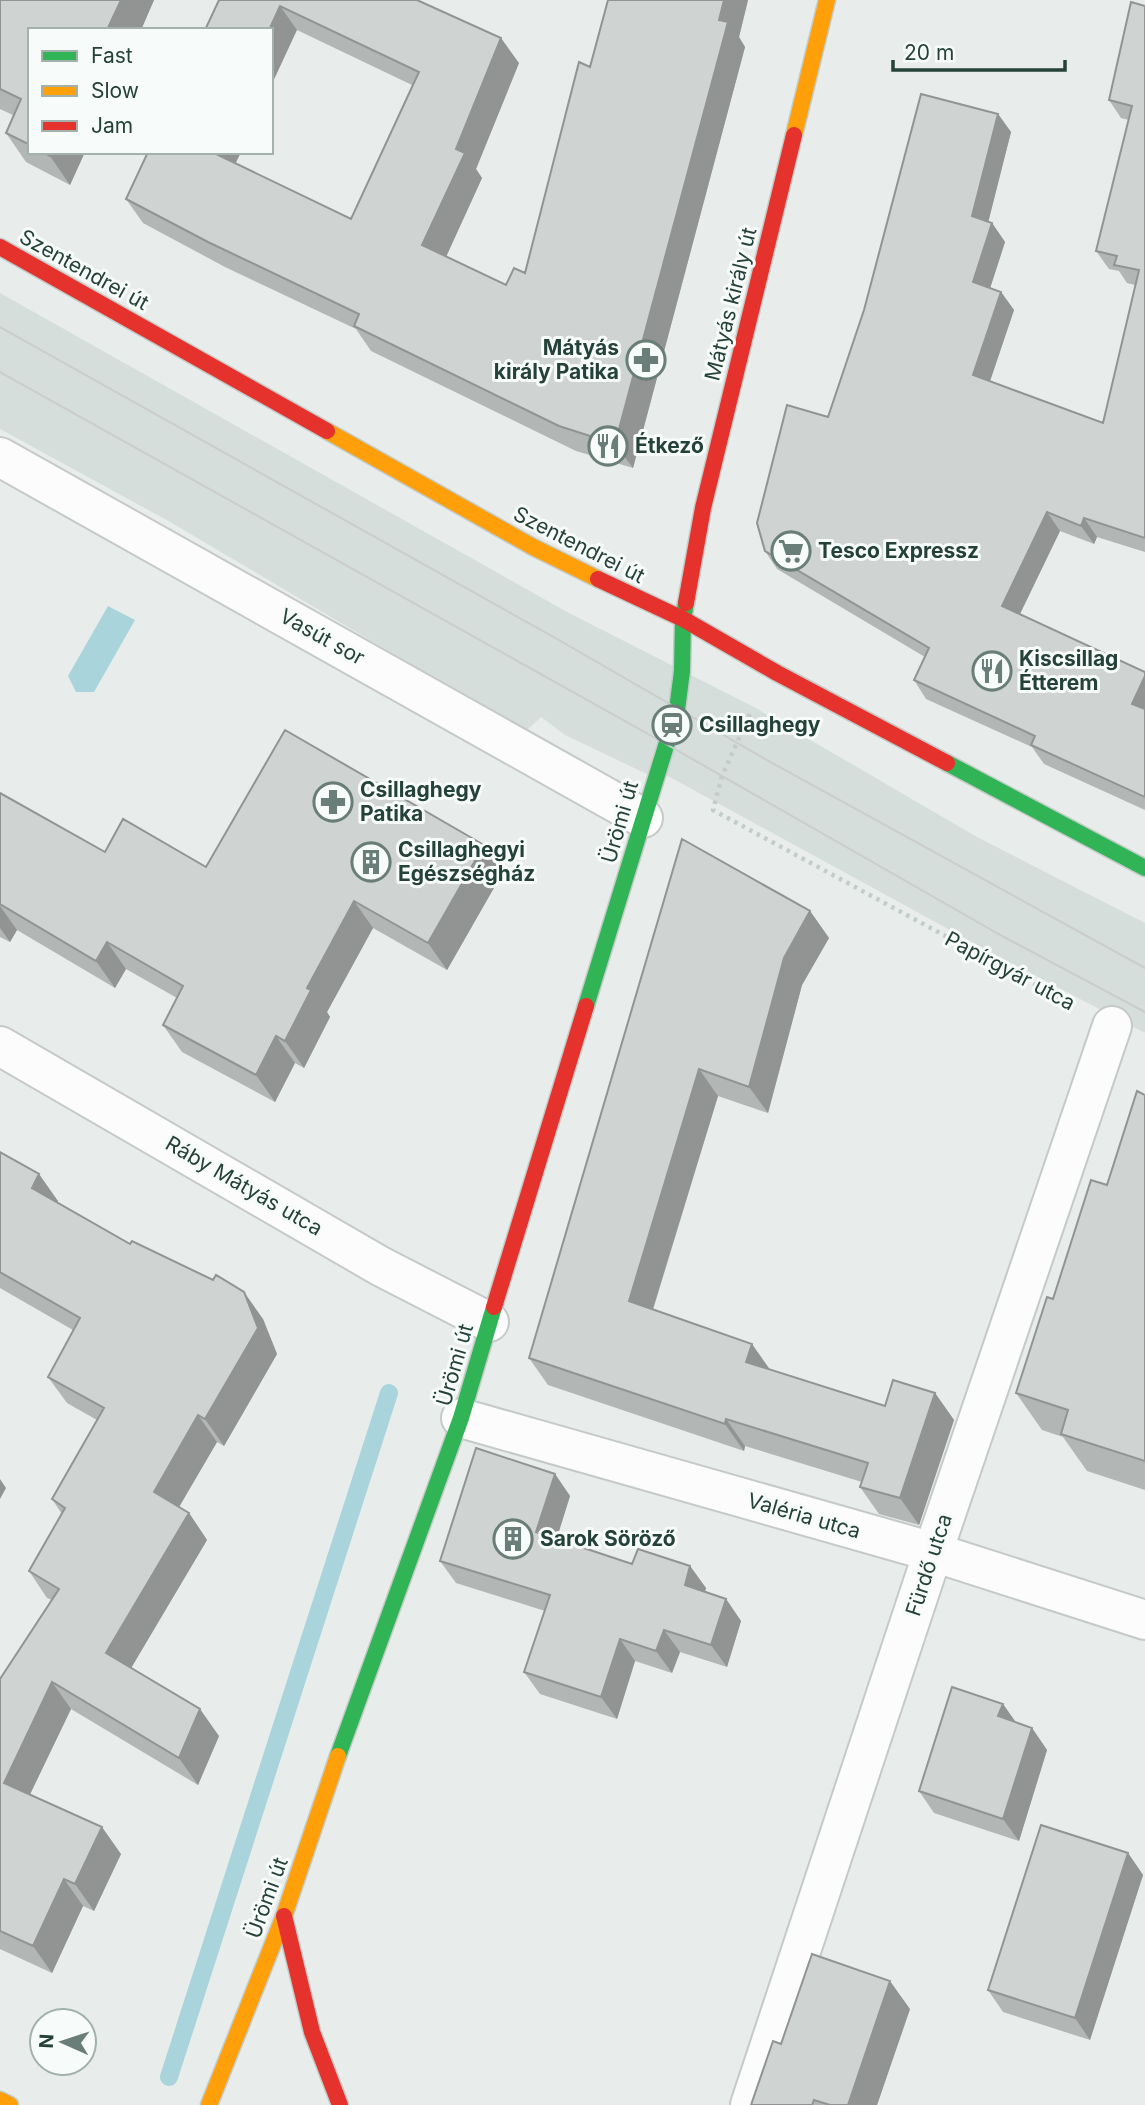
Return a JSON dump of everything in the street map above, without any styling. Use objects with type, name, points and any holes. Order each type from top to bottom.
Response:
[{"type":"street","name":"Mátyás király út","points":[[683,619],[703,508],[827,0]]},
{"type":"street","name":"Szentendrei út","points":[[0,247],[533,547],[683,619],[777,673],[1145,868]]},
{"type":"street","name":"Vasút sor","points":[[0,457],[643,818]]},
{"type":"street","name":"Ürömi út","points":[[209,2105],[284,1916],[337,1759],[461,1418],[677,710],[682,671],[683,619]]},
{"type":"street","name":"Fürdő utca","points":[[750,2105],[933,1552],[1112,1026]]},
{"type":"street","name":"Ráby Mátyás utca","points":[[0,1046],[380,1266],[489,1322]]},
{"type":"street","name":"Valéria utca","points":[[461,1418],[933,1552],[1145,1620]]},
{"type":"street","points":[[284,1916],[312,2032],[340,2105]]},
{"type":"street","points":[[0,2100],[10,2105]]},
{"type":"path","name":"Papírgyár utca","points":[[754,707],[722,776],[713,810],[1112,1026]]},
{"type":"path","points":[[904,925],[908,916]]},
{"type":"shaded area","points":[[0,293],[569,613],[754,707],[977,837],[1145,923],[1145,1033],[992,953],[657,770],[655,778],[565,735],[541,717],[525,732],[172,523],[0,429]]},
{"type":"water","points":[[108,606],[135,620],[94,692],[76,692],[68,676]]},
{"type":"building","points":[[0,0],[121,0],[108,28],[28,28],[28,144],[6,133],[21,99],[0,89]]},
{"type":"building","points":[[219,0],[417,0],[501,38],[456,149],[465,153],[422,245],[506,285],[514,268],[525,273],[579,62],[590,67],[608,0],[724,0],[719,20],[728,22],[615,444],[559,426],[354,326],[359,314],[208,242],[126,199],[147,154],[216,154],[351,219],[419,72],[280,6],[270,28],[206,28]]},
{"type":"building","points":[[1131,2],[1145,6],[1145,538],[1084,518],[1081,526],[1047,512],[1002,606],[1145,672],[1132,704],[1145,709],[1145,797],[1031,745],[1035,736],[914,680],[929,648],[765,551],[757,523],[787,405],[828,417],[864,310],[921,94],[998,114],[972,216],[992,223],[973,282],[1001,292],[973,375],[1103,423],[1139,270],[1114,265],[1117,256],[1096,251],[1132,106],[1109,100]]},
{"type":"building","points":[[285,730],[484,845],[428,943],[354,901],[307,988],[311,990],[285,1041],[276,1036],[256,1075],[163,1025],[183,986],[107,942],[96,961],[0,904],[0,793],[105,852],[123,819],[206,867]]},
{"type":"building","points":[[682,839],[810,911],[784,958],[749,1087],[699,1069],[629,1301],[752,1344],[746,1362],[885,1406],[893,1380],[935,1393],[900,1498],[860,1487],[868,1463],[726,1419],[725,1424],[529,1358]]},
{"type":"building","points":[[1137,1091],[1145,1095],[1145,1461],[1061,1434],[1068,1410],[1016,1393],[1047,1297],[1053,1299],[1091,1180],[1107,1185]]},
{"type":"building","points":[[0,1152],[39,1174],[32,1188],[130,1244],[132,1241],[213,1280],[216,1275],[244,1292],[258,1328],[205,1419],[198,1415],[154,1492],[189,1513],[106,1653],[200,1709],[179,1758],[52,1682],[4,1783],[102,1827],[75,1884],[64,1879],[33,1946],[0,1931],[0,1679],[59,1589],[29,1571],[65,1508],[52,1499],[104,1408],[48,1377],[80,1318],[0,1272]]},
{"type":"building","points":[[476,1448],[555,1474],[536,1532],[632,1564],[638,1549],[690,1566],[685,1585],[726,1599],[711,1645],[664,1630],[656,1651],[620,1639],[601,1697],[524,1672],[550,1595],[440,1561]]},
{"type":"building","points":[[952,1687],[1003,1704],[998,1716],[1032,1728],[1003,1819],[919,1791]]},
{"type":"building","points":[[1041,1825],[1128,1853],[1075,2018],[988,1990]]},
{"type":"building","points":[[812,1954],[890,1981],[848,2105],[830,2105],[814,2100],[812,2105],[751,2105],[773,2041],[781,2044]]},
{"type":"waterway","points":[[169,2077],[389,1393]]},
{"type":"tram line","points":[[0,327],[557,639],[765,759],[1145,968]]},
{"type":"tram line","points":[[0,372],[666,744],[1002,936],[1145,1012]]},
{"type":"traffic: fast","points":[[586,1006],[677,710],[686,603]]},
{"type":"traffic: fast","points":[[947,763],[1145,868]]},
{"type":"traffic: fast","points":[[338,1756],[461,1418],[494,1307]]},
{"type":"traffic: slow","points":[[794,135],[827,0]]},
{"type":"traffic: slow","points":[[327,431],[533,547],[598,579]]},
{"type":"traffic: slow","points":[[209,2105],[284,1916],[338,1756]]},
{"type":"traffic: slow","points":[[0,2100],[10,2105]]},
{"type":"traffic: jam","points":[[686,603],[703,508],[794,135]]},
{"type":"traffic: jam","points":[[0,247],[327,431]]},
{"type":"traffic: jam","points":[[598,579],[683,619],[777,673],[947,763]]},
{"type":"traffic: jam","points":[[494,1307],[586,1006]]},
{"type":"traffic: jam","points":[[284,1916],[312,2032],[340,2105]]},
{"type":"place","name":"Mátyás király Patika","points":[[646,360]]},
{"type":"place","name":"Étkező","points":[[608,446]]},
{"type":"place","name":"Tesco Expressz","points":[[791,551]]},
{"type":"place","name":"Kiscsillag Étterem","points":[[992,671]]},
{"type":"place","name":"Csillaghegy","points":[[672,725]]},
{"type":"place","name":"Csillaghegy Patika","points":[[333,802]]},
{"type":"place","name":"Csillaghegyi Egészségház","points":[[371,862]]},
{"type":"place","name":"Sarok Söröző","points":[[513,1539]]}]
